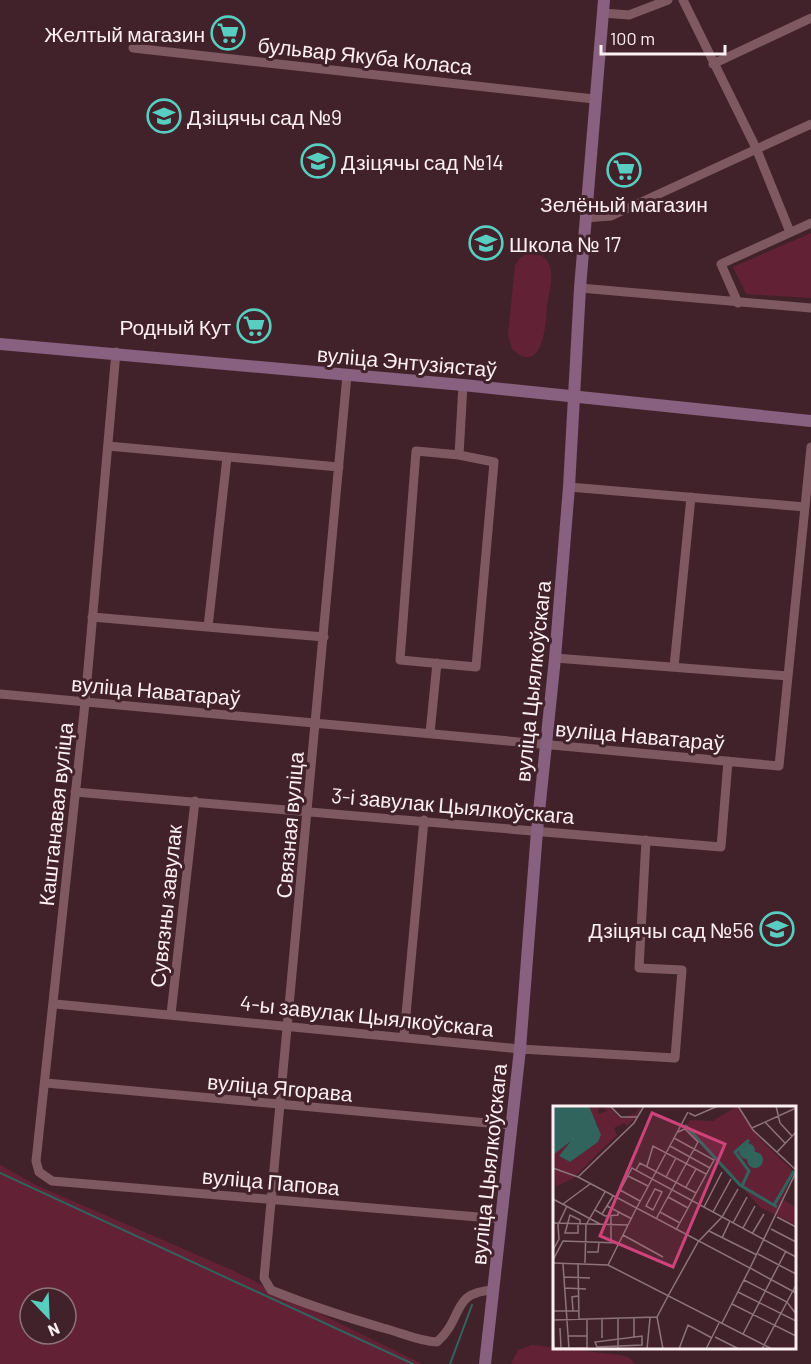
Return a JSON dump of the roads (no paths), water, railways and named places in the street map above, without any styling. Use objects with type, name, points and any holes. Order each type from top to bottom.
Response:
[{"type":"main road","name":"вуліца Цыялкоўскага","points":[[485,1364],[520,1049],[537,831],[555,658],[569,487],[585,218],[604,0]]},
{"type":"main road","name":"вуліца Энтузіястаў","points":[[0,344],[116,352],[811,420]]},
{"type":"street","points":[[603,14],[629,15],[668,0]]},
{"type":"street","points":[[683,0],[712,64],[756,148],[790,232]]},
{"type":"street","points":[[712,64],[811,18]]},
{"type":"street","name":"бульвар Якуба Коласа","points":[[133,48],[594,99]]},
{"type":"street","points":[[585,218],[611,216],[811,124]]},
{"type":"street","points":[[738,303],[721,264],[811,223]]},
{"type":"street","points":[[580,288],[811,308]]},
{"type":"street","name":"Каштанавая вуліца","points":[[39,1172],[36,1161],[55,1004],[85,703],[116,352]]},
{"type":"street","name":"Связная вуліца","points":[[347,375],[309,810],[264,1278],[271,1290],[329,1313],[386,1329],[416,1341],[438,1342],[450,1330],[463,1299],[477,1291],[494,1290]]},
{"type":"street","points":[[459,454],[463,385]]},
{"type":"street","points":[[108,446],[339,467]]},
{"type":"street","name":"вуліца Наватараў","points":[[0,694],[317,721],[779,766],[811,447]]},
{"type":"street","points":[[416,451],[459,454],[494,462],[476,667],[400,660],[416,451]]},
{"type":"street","points":[[208,627],[228,457]]},
{"type":"street","points":[[569,487],[805,507]]},
{"type":"street","points":[[674,667],[691,497]]},
{"type":"street","points":[[92,617],[324,637]]},
{"type":"street","points":[[555,658],[788,676]]},
{"type":"street","points":[[430,733],[437,663]]},
{"type":"street","name":"3-і завулак Цыялкоўскага","points":[[75,792],[309,810],[721,847],[728,761]]},
{"type":"street","name":"Сувязны завулак","points":[[171,1014],[195,801]]},
{"type":"street","points":[[404,1036],[424,820]]},
{"type":"street","name":"4-ы завулак Цыялкоўскага","points":[[55,1004],[520,1049],[675,1058],[682,970],[639,968],[646,840]]},
{"type":"street","name":"вуліца Ягорава","points":[[46,1083],[280,1106],[511,1125]]},
{"type":"street","name":"вуліца Папова","points":[[39,1172],[52,1181],[502,1219]]},
{"type":"waterway","points":[[0,1173],[413,1364]]},
{"type":"waterway","points":[[450,1364],[472,1305]]},
{"type":"place","name":"Желтый магазин","points":[[228,33]]},
{"type":"place","name":"Дзіцячы сад №9","points":[[164,116]]},
{"type":"place","name":"Дзіцячы сад №14","points":[[318,161]]},
{"type":"place","name":"Зелёный магазин","points":[[624,170]]},
{"type":"place","name":"Школа № 17","points":[[486,243]]},
{"type":"place","name":"Родный Кут","points":[[254,326]]},
{"type":"place","name":"Дзіцячы сад №56","points":[[777,929]]}]
